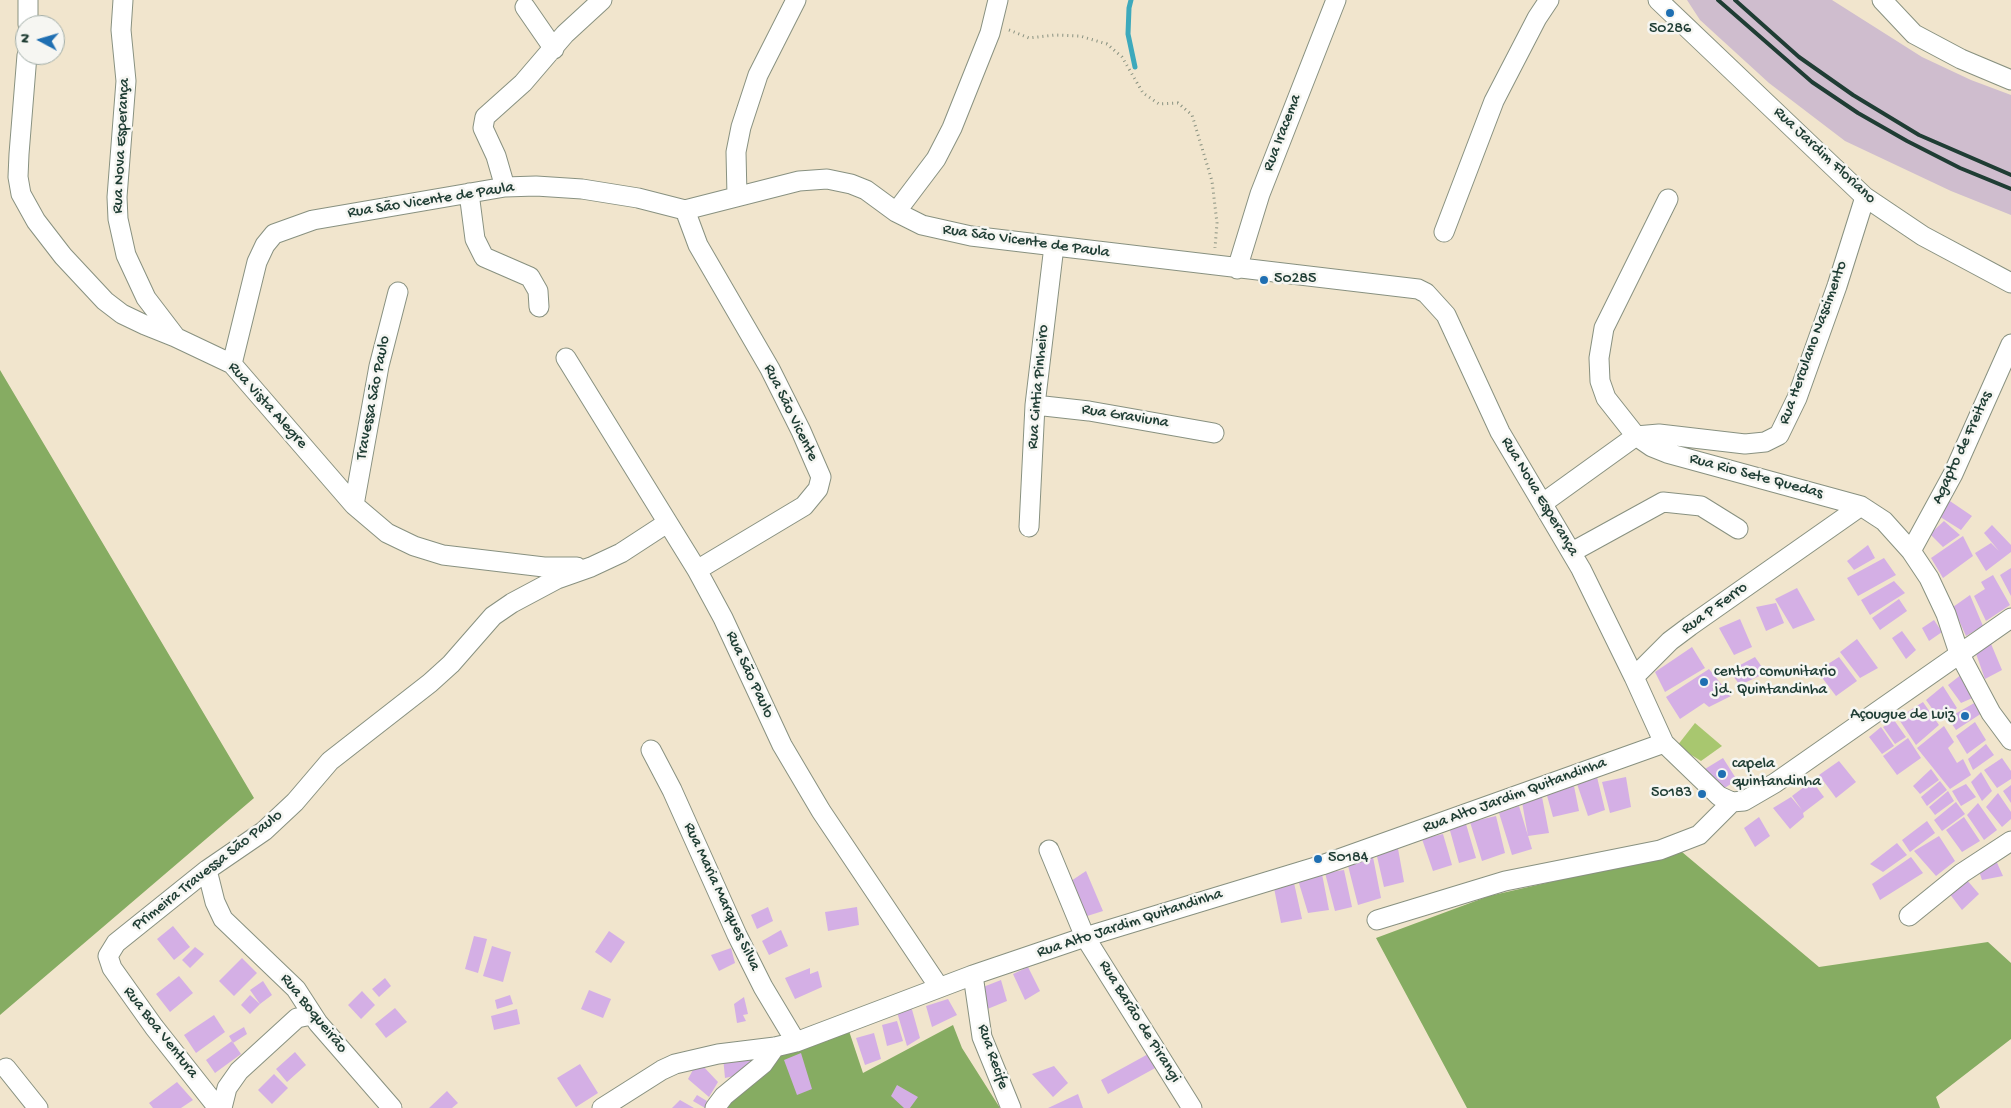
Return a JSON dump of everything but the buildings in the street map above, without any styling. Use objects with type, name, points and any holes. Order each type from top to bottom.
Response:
[{"type":"street","points":[[28,0],[28,15]]},
{"type":"street","name":"Rua Nova Esperança","points":[[123,0],[121,30],[126,81],[117,196],[118,219],[126,255],[146,298],[175,337]]},
{"type":"street","points":[[505,187],[482,123],[489,112],[523,83],[565,34],[602,0]]},
{"type":"street","points":[[737,196],[736,152],[741,127],[758,75],[796,0]]},
{"type":"street","points":[[896,212],[936,159],[970,86],[998,0]]},
{"type":"street","name":"Rua Iracema","points":[[1237,269],[1263,185],[1336,0]]},
{"type":"street","points":[[1444,232],[1494,101],[1524,40],[1549,0]]},
{"type":"street","name":"Rua Jardim Floriano","points":[[1658,0],[1865,197],[1924,236],[2011,283]]},
{"type":"street","points":[[1882,0],[1914,34],[1960,59],[2011,80]]},
{"type":"street","points":[[525,7],[554,49]]},
{"type":"street","name":"Rua Vista Alegre","points":[[27,65],[18,154],[18,176],[22,194],[36,221],[63,256],[105,301],[122,314],[232,364],[354,505],[387,533],[414,546],[444,555],[544,567],[590,567]]},
{"type":"street","name":"Rua São Vicente de Paula","points":[[232,364],[257,262],[265,245],[274,234],[313,220],[505,187],[536,186],[582,189],[638,198],[685,210],[799,181],[827,179],[851,184],[866,190],[896,212],[922,225],[941,231],[1214,267],[1418,290],[1426,293],[1446,315]]},
{"type":"street","points":[[469,193],[475,239],[484,257],[530,277],[538,291],[539,307]]},
{"type":"street","name":"Rua Herculano Nascimento","points":[[1636,436],[1659,434],[1745,444],[1765,442],[1779,435],[1787,422],[1803,382],[1837,286],[1865,197]]},
{"type":"street","name":"Rua Rio Sete Quedas","points":[[1668,199],[1604,328],[1599,358],[1600,381],[1606,398],[1636,436],[1652,447],[1668,454],[1861,506],[1884,521],[1912,551],[1928,578],[1946,614],[1959,653],[1991,713],[2011,740]]},
{"type":"street","name":"Rua São Vicente","points":[[685,210],[698,245],[770,369],[801,431],[821,477],[818,489],[812,498],[798,511],[697,570]]},
{"type":"street","name":"Rua Cintia Pinheiro","points":[[1029,527],[1035,405],[1054,246]]},
{"type":"street","name":"Travessa São Paulo","points":[[354,505],[379,366],[398,292]]},
{"type":"street","name":"Rua Nova Esperança","points":[[1446,315],[1500,432],[1572,552],[1634,677]]},
{"type":"street","name":"Agapto de Freitas","points":[[1912,551],[1953,474],[2011,344]]},
{"type":"street","name":"Rua São Paulo","points":[[566,358],[697,570],[723,618],[782,746],[821,811],[939,987]]},
{"type":"street","name":"Rua Graviuna","points":[[1035,405],[1089,411],[1214,432]]},
{"type":"street","points":[[1543,503],[1636,436]]},
{"type":"street","points":[[1572,552],[1663,502],[1701,506],[1738,529]]},
{"type":"street","name":"Rua P Ferro","points":[[1634,677],[1663,647],[1690,626],[1861,506]]},
{"type":"street","name":"Primeira Travessa São Paulo","points":[[108,956],[116,943],[207,870],[264,831],[295,802],[330,761],[430,683],[450,664],[492,616],[550,582],[621,553],[667,523]]},
{"type":"street","points":[[1634,677],[1664,743],[1719,796],[1732,802],[1744,801],[1775,783],[2011,618]]},
{"type":"street","name":"Rua Alto Jardim Quitandinha","points":[[602,1108],[647,1079],[675,1064],[718,1054],[775,1048],[796,1042],[973,975],[1085,937],[1322,865],[1664,743]]},
{"type":"street","name":"Rua Maria Marques Silva","points":[[652,750],[741,944],[763,987],[796,1042]]},
{"type":"street","points":[[1377,920],[1505,881],[1660,850],[1699,835],[1732,802]]},
{"type":"street","points":[[1909,916],[1962,873],[2011,841]]},
{"type":"street","points":[[1049,850],[1085,937]]},
{"type":"street","name":"Rua Boqueirão","points":[[207,870],[214,902],[223,919],[296,989],[312,1015],[392,1108]]},
{"type":"street","name":"Rua Barão de Pirangi","points":[[1085,937],[1192,1108]]},
{"type":"street","name":"Rua Boa Ventura","points":[[108,956],[112,968],[120,981],[218,1108]]},
{"type":"street","name":"Rua Recife","points":[[973,975],[982,1037],[1011,1108]]},
{"type":"street","points":[[222,1108],[227,1088],[239,1071],[297,1018],[312,1015]]},
{"type":"street","points":[[715,1108],[724,1096],[758,1068],[775,1048]]},
{"type":"street","points":[[6,1068],[38,1108]]},
{"type":"path","points":[[992,23],[1029,38],[1055,35],[1080,36],[1107,44],[1122,57],[1143,93],[1159,104],[1178,103],[1192,114],[1212,181],[1217,223],[1214,267]]},
{"type":"shaded area","points":[[1687,0],[1832,0],[1922,57],[1971,80],[2011,95],[2011,215],[1951,191],[1845,141],[1769,83],[1700,20]]},
{"type":"green space","points":[[0,370],[254,798],[0,1015]]},
{"type":"green space","points":[[1695,723],[1722,746],[1701,761],[1677,746]]},
{"type":"green space","points":[[1682,852],[1819,967],[1988,942],[2011,963],[2011,1039],[1936,1097],[1940,1108],[1467,1108],[1376,938],[1489,896]]},
{"type":"green space","points":[[953,1025],[962,1048],[1000,1108],[727,1108],[736,1095],[773,1057],[848,1028],[863,1073]]},
{"type":"waterway","points":[[1131,0],[1128,34],[1135,67]]},
{"type":"railway","points":[[1718,0],[1812,82],[1858,113],[1960,168],[2011,189]]},
{"type":"railway","points":[[1735,0],[1799,57],[1853,95],[1919,135],[2011,175]]},
{"type":"place","name":"50286","points":[[1670,13]]},
{"type":"place","name":"50285","points":[[1264,280]]},
{"type":"place","name":"centro comunitario jd. Quintandinha","points":[[1704,682]]},
{"type":"place","name":"Açougue de Luiz","points":[[1965,716]]},
{"type":"place","name":"capela quintandinha","points":[[1722,774]]},
{"type":"place","name":"50183","points":[[1702,794]]},
{"type":"place","name":"50184","points":[[1318,859]]}]
